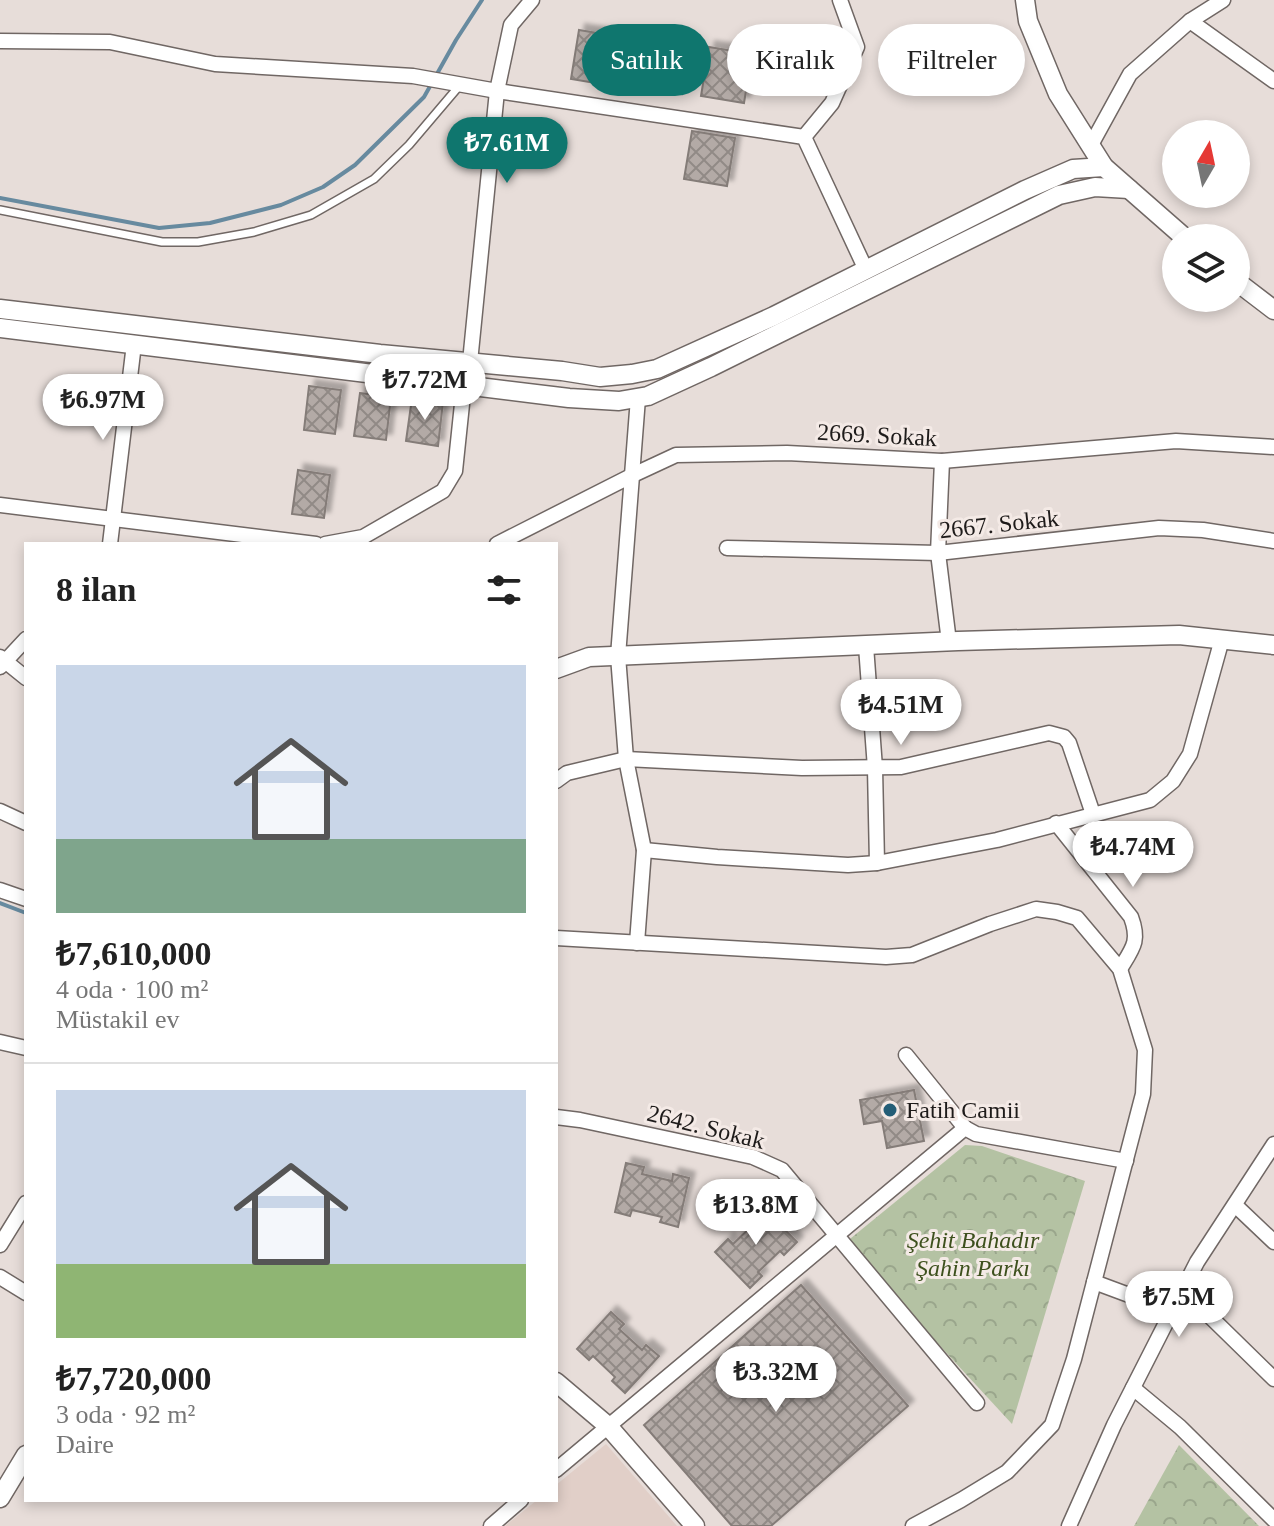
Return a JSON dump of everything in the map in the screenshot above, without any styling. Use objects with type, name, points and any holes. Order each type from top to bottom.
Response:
[{"type":"street","points":[[470,362],[497,91],[511,25],[532,0]]},
{"type":"street","points":[[1025,0],[1028,21],[1058,94],[1104,167],[1169,224]]},
{"type":"street","points":[[1091,145],[1130,74],[1190,21],[1223,0]]},
{"type":"street","points":[[804,137],[832,103],[857,47],[844,1]]},
{"type":"street","points":[[1190,21],[1274,81]]},
{"type":"street","points":[[0,41],[110,42],[215,64],[398,75],[804,137]]},
{"type":"street","points":[[804,137],[866,270]]},
{"type":"street","points":[[0,309],[600,377],[632,374],[657,369],[774,316],[1037,184],[1073,169],[1104,167]]},
{"type":"street","points":[[0,328],[569,398],[619,401],[648,396],[711,367],[1059,195],[1095,187],[1129,189]]},
{"type":"street","points":[[1250,292],[1274,310]]},
{"type":"street","points":[[110,542],[134,344]]},
{"type":"street","points":[[336,542],[363,537],[443,491],[455,471],[464,385]]},
{"type":"street","points":[[637,943],[644,850],[626,759],[618,656],[638,398]]},
{"type":"street","name":"2669. Sokak","points":[[501,542],[676,455],[787,453],[942,461],[1176,441],[1274,447]]},
{"type":"street","points":[[942,461],[938,553],[949,642]]},
{"type":"street","points":[[0,505],[299,542]]},
{"type":"street","name":"2667. Sokak","points":[[727,548],[938,553],[1159,528],[1203,530],[1274,541]]},
{"type":"street","points":[[558,668],[589,657],[949,642],[1179,635],[1274,645]]},
{"type":"street","points":[[644,850],[848,865],[877,863],[997,840],[1150,800],[1173,781],[1190,754],[1222,639]]},
{"type":"street","points":[[24,641],[2,662],[24,677]]},
{"type":"street","points":[[866,646],[875,768],[877,863]]},
{"type":"street","points":[[558,780],[567,773],[626,759],[802,768],[901,767],[1049,733],[1064,737],[1069,743],[1093,814]]},
{"type":"street","points":[[0,811],[24,822]]},
{"type":"street","points":[[1056,823],[1131,917],[1136,931],[1133,946],[1120,969]]},
{"type":"street","points":[[0,890],[24,898]]},
{"type":"street","points":[[558,938],[886,957],[912,955],[1036,909],[1077,918],[1120,969],[1145,1050],[1143,1094],[1074,1359],[1052,1425],[1007,1472],[913,1526]]},
{"type":"street","points":[[0,1042],[24,1048]]},
{"type":"street","points":[[906,1055],[965,1128],[976,1134],[1126,1161]]},
{"type":"street","name":"2642. Sokak","points":[[558,1117],[753,1157],[782,1170],[977,1403]]},
{"type":"street","points":[[558,1468],[965,1128]]},
{"type":"street","points":[[1069,1526],[1114,1425],[1197,1262],[1274,1144]]},
{"type":"street","points":[[1235,1205],[1274,1242]]},
{"type":"street","points":[[0,1245],[24,1206]]},
{"type":"street","points":[[0,1277],[24,1292]]},
{"type":"street","points":[[1094,1282],[1172,1311]]},
{"type":"street","points":[[1183,1290],[1274,1379]]},
{"type":"street","points":[[558,1384],[608,1426],[695,1526]]},
{"type":"street","points":[[1133,1388],[1180,1427],[1274,1520]]},
{"type":"street","points":[[0,1498],[24,1458]]},
{"type":"street","points":[[491,1526],[519,1502]]},
{"type":"lane","points":[[0,210],[162,242],[198,242],[254,232],[311,215],[374,179],[409,145],[460,85]]},
{"type":"shaded area","points":[[606,1444],[677,1526],[505,1526],[535,1502],[558,1502],[558,1483]]},
{"type":"green space","name":"Şehit Bahadır Şahin Parkı","points":[[965,1145],[982,1146],[1085,1181],[1012,1424],[845,1243]]},
{"type":"green space","points":[[1179,1445],[1259,1526],[1134,1526]]},
{"type":"building","points":[[579,30],[582,30],[582,81],[571,79]]},
{"type":"building","points":[[711,47],[727,50],[727,96],[745,96],[744,103],[701,96],[711,96]]},
{"type":"building","points":[[692,131],[735,138],[727,186],[684,179]]},
{"type":"building","points":[[309,386],[341,390],[335,434],[304,430]]},
{"type":"building","points":[[360,393],[391,397],[386,440],[354,436]]},
{"type":"building","points":[[412,398],[443,402],[438,446],[406,441]]},
{"type":"building","points":[[298,470],[330,475],[324,518],[292,514]]},
{"type":"building","name":"Fatih Camii","points":[[914,1090],[924,1141],[887,1148],[882,1121],[864,1124],[860,1100]]},
{"type":"building","points":[[626,1163],[644,1167],[642,1174],[672,1181],[673,1174],[689,1178],[678,1227],[660,1222],[662,1217],[632,1210],[630,1216],[615,1212]]},
{"type":"building","points":[[762,1207],[797,1242],[784,1255],[780,1251],[758,1272],[762,1276],[750,1288],[715,1252],[728,1239],[733,1244],[755,1223],[750,1218]]},
{"type":"building","points":[[801,1285],[908,1406],[771,1526],[732,1526],[644,1425]]},
{"type":"building","points":[[611,1312],[624,1324],[619,1329],[642,1350],[646,1345],[659,1356],[625,1393],[612,1381],[615,1377],[593,1356],[589,1360],[577,1349]]},
{"type":"waterway","points":[[0,198],[159,228],[210,223],[281,205],[323,187],[355,165],[424,97],[482,0]]},
{"type":"waterway","points":[[0,903],[24,912]]},
{"type":"place","name":"Fatih Camii","points":[[890,1110]]}]
